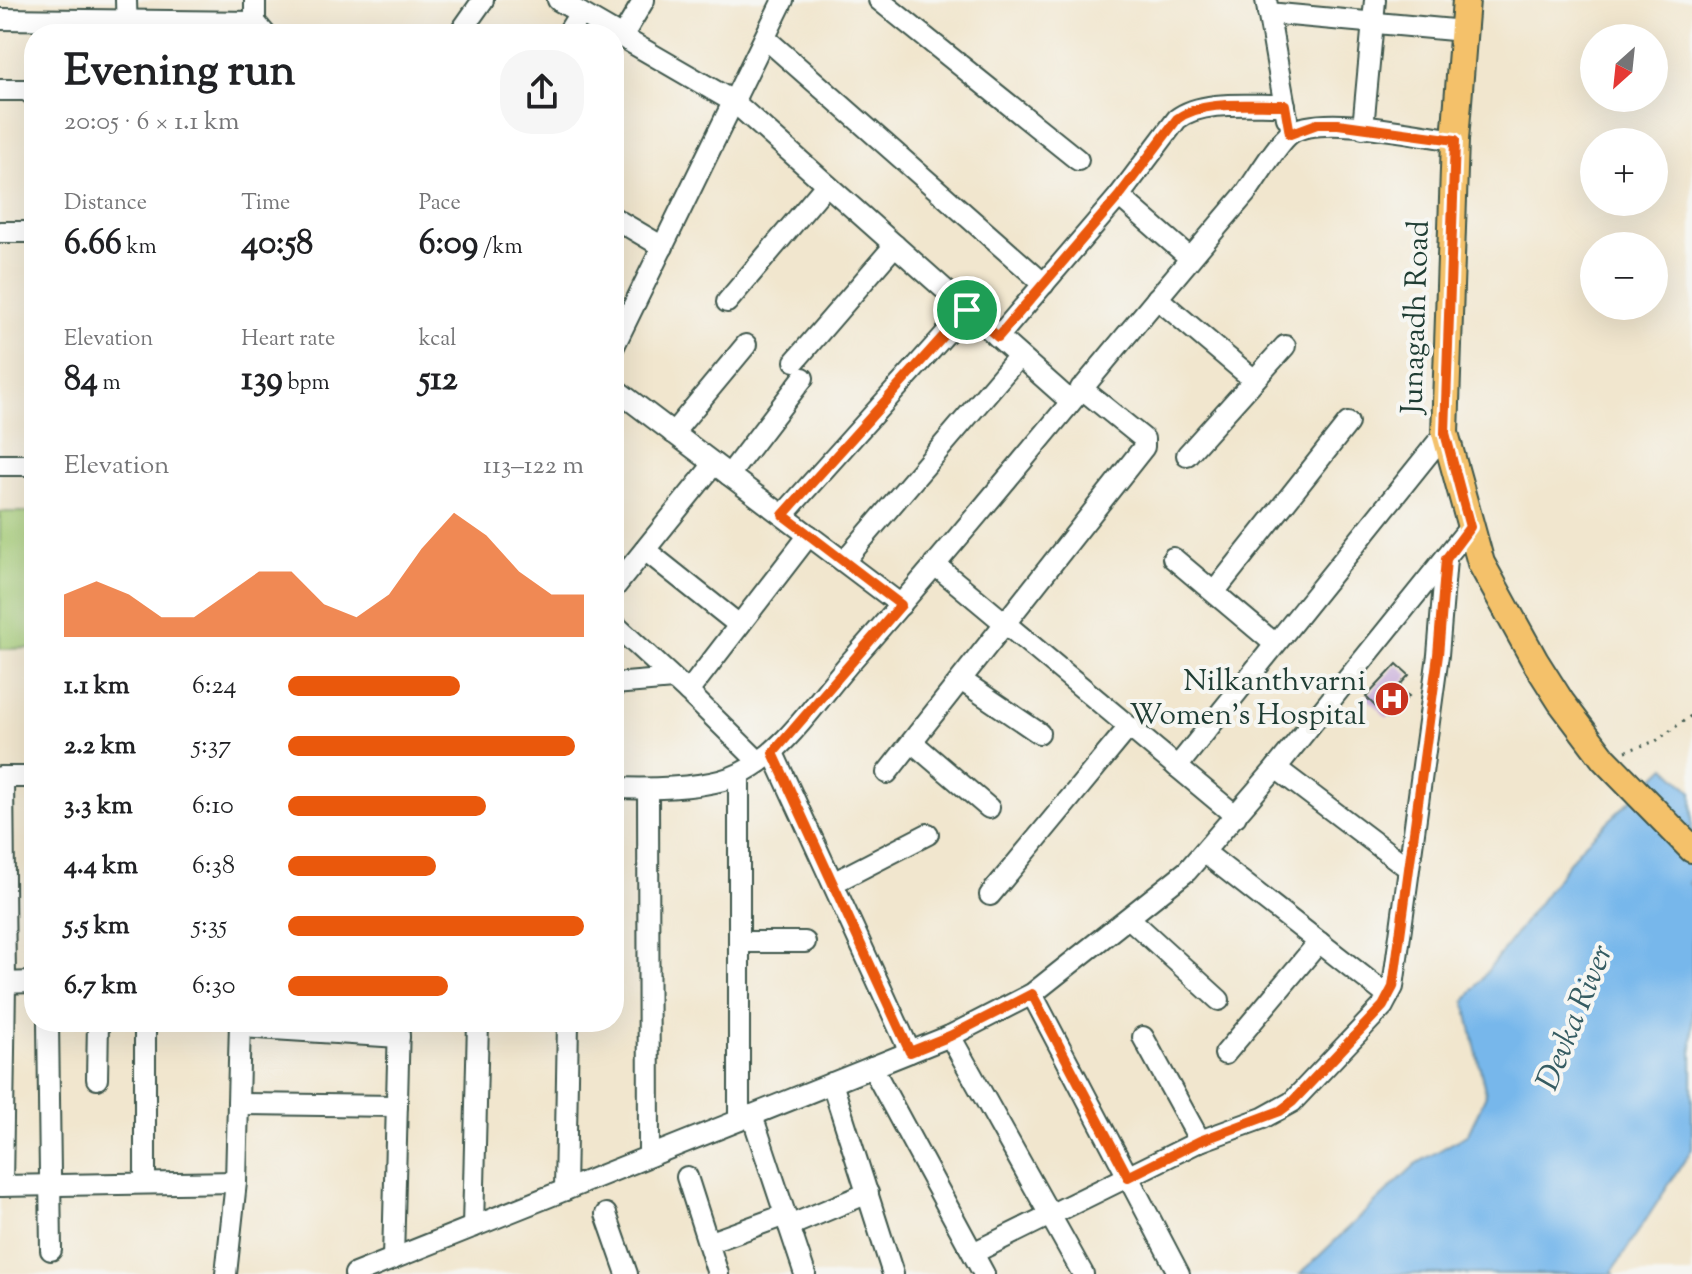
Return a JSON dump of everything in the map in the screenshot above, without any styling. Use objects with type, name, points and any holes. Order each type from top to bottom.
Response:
[{"type":"main road","name":"Junagadh Road","points":[[1466,0],[1455,140],[1445,433],[1470,527],[1481,563],[1511,620],[1561,702],[1604,759],[1692,849]]},
{"type":"street","points":[[255,0],[257,24]]},
{"type":"street","points":[[466,24],[483,0]]},
{"type":"street","points":[[558,0],[599,24]]},
{"type":"street","points":[[624,34],[644,0]]},
{"type":"street","points":[[624,326],[783,0]]},
{"type":"street","points":[[879,0],[1078,160]]},
{"type":"street","points":[[1363,128],[1375,0]]},
{"type":"street","points":[[1290,134],[1267,6],[1373,22],[1464,31]]},
{"type":"street","points":[[12,12],[192,24]]},
{"type":"street","points":[[573,24],[580,13]]},
{"type":"street","points":[[624,38],[734,102],[1019,356],[1135,430],[1144,439],[1144,447],[887,773]]},
{"type":"street","points":[[765,38],[1044,284]]},
{"type":"street","points":[[0,90],[24,90]]},
{"type":"street","points":[[998,337],[1119,196],[1177,119],[1201,107],[1285,105]]},
{"type":"street","points":[[624,788],[648,789],[722,780],[739,775],[766,758],[901,605],[1246,193],[1290,134],[1317,124],[1455,140]]},
{"type":"street","points":[[727,302],[826,185]]},
{"type":"street","points":[[1119,196],[1190,258]]},
{"type":"street","points":[[624,224],[663,247]]},
{"type":"street","points":[[0,232],[24,232]]},
{"type":"street","points":[[624,576],[721,469],[895,245]]},
{"type":"street","points":[[1157,298],[1254,380]]},
{"type":"street","points":[[783,515],[967,310]]},
{"type":"street","points":[[673,433],[746,345]]},
{"type":"street","points":[[1187,455],[1285,346]]},
{"type":"street","points":[[844,561],[1019,356]]},
{"type":"street","points":[[624,396],[901,605]]},
{"type":"street","points":[[1215,591],[1348,423]]},
{"type":"street","points":[[1177,767],[1445,433]]},
{"type":"street","points":[[0,465],[24,465]]},
{"type":"street","points":[[362,1273],[950,1036],[1032,994],[1187,871],[1276,768],[1470,527]]},
{"type":"street","points":[[624,684],[680,685],[739,625],[809,535]]},
{"type":"street","points":[[645,550],[739,625]]},
{"type":"street","points":[[1173,558],[1275,644]]},
{"type":"street","points":[[973,1253],[1200,1141],[1263,1118],[1292,1102],[1383,1006],[1396,974],[1438,655],[1446,559]]},
{"type":"street","points":[[934,564],[1236,816]]},
{"type":"street","points":[[624,633],[766,758],[833,883],[910,1052]]},
{"type":"street","points":[[961,680],[1039,733]]},
{"type":"street","points":[[990,895],[1129,727]]},
{"type":"street","points":[[912,742],[989,808]]},
{"type":"street","points":[[1276,768],[1408,868]]},
{"type":"street","points":[[739,775],[739,942],[745,1118],[787,1220],[805,1274]]},
{"type":"street","points":[[24,777],[2,777],[1,1186],[236,1182]]},
{"type":"street","points":[[648,789],[649,1156]]},
{"type":"street","points":[[833,883],[928,834]]},
{"type":"street","points":[[1204,852],[1388,996]]},
{"type":"street","points":[[1129,918],[1219,1000]]},
{"type":"street","points":[[739,942],[805,942]]},
{"type":"street","points":[[1225,1054],[1319,942]]},
{"type":"street","points":[[2,983],[24,982]]},
{"type":"street","points":[[1032,994],[1179,1274]]},
{"type":"street","points":[[48,1032],[51,1250]]},
{"type":"street","points":[[97,1079],[98,1032]]},
{"type":"street","points":[[145,1032],[145,1183]]},
{"type":"street","points":[[226,1274],[236,1182],[240,1032]]},
{"type":"street","points":[[393,1259],[399,1032]]},
{"type":"street","points":[[473,1227],[478,1032]]},
{"type":"street","points":[[565,1190],[568,1032]]},
{"type":"street","points":[[950,1036],[1083,1274]]},
{"type":"street","points":[[1143,1037],[1200,1141]]},
{"type":"street","points":[[872,1067],[984,1274]]},
{"type":"street","points":[[832,1083],[893,1274]]},
{"type":"street","points":[[238,1104],[397,1106]]},
{"type":"street","points":[[687,1177],[716,1273]]},
{"type":"street","points":[[708,1243],[868,1193]]},
{"type":"street","points":[[606,1214],[627,1274]]},
{"type":"path","points":[[1604,759],[1656,741],[1692,715]]},
{"type":"green space","points":[[0,512],[24,512],[24,648],[0,649]]},
{"type":"water","name":"Devka River","points":[[1666,767],[1692,792],[1692,879],[1689,883],[1692,887],[1692,1149],[1612,1272],[1614,1274],[1300,1274],[1416,1164],[1468,1134],[1486,1095],[1465,1001],[1580,848]]},
{"type":"building","points":[[1397,664],[1409,675],[1398,687],[1409,696],[1387,718],[1366,697]]},
{"type":"place","name":"Nilkanthvarni Women's Hospital","points":[[1392,699]]},
{"type":"route","points":[[1285,105],[1290,134],[1317,124],[1338,124],[1455,140],[1445,433],[1470,527],[1446,559],[1438,655],[1393,987],[1383,1006],[1280,1111],[1200,1141],[1128,1177],[1032,994],[950,1036],[910,1052],[773,753],[901,605],[783,515],[967,310],[998,337],[1119,196],[1177,119],[1188,111],[1201,107],[1285,105]]}]
